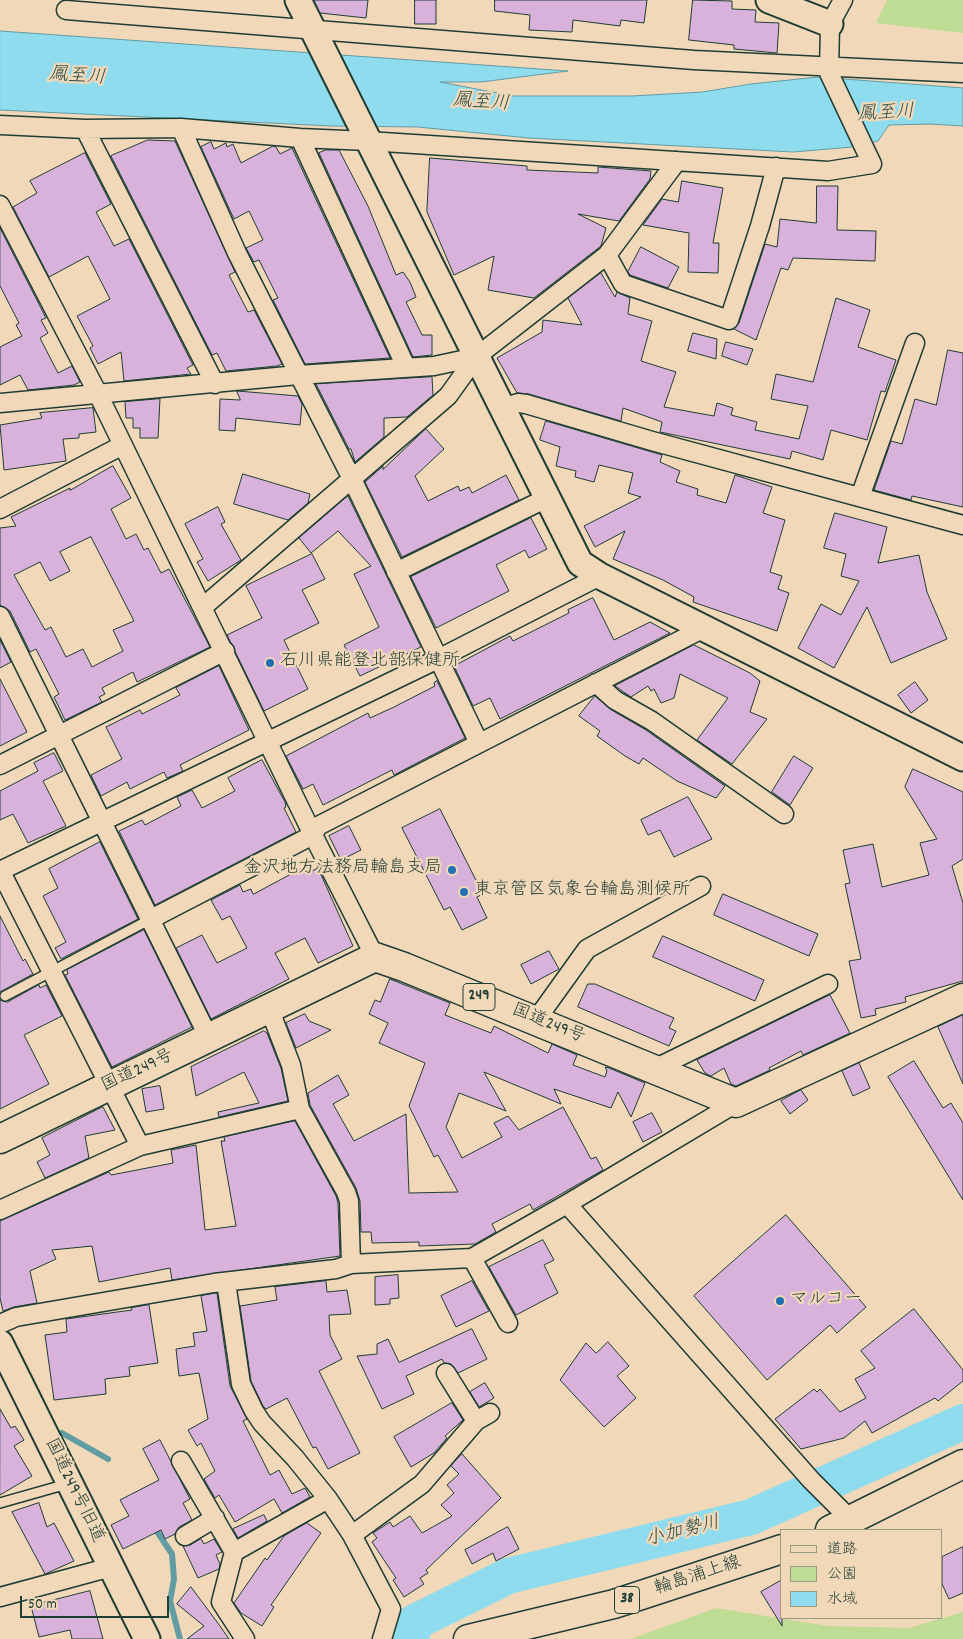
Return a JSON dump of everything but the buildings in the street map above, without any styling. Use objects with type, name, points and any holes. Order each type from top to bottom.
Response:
[{"type":"main road","name":"国道249号","points":[[0,1139],[374,957],[536,1020],[736,1103]]},
{"type":"main road","points":[[736,1103],[963,998]]},
{"type":"main road","points":[[838,1518],[963,1464]]},
{"type":"main road","name":"輪島浦上線","points":[[468,1639],[614,1604],[780,1550]]},
{"type":"street","points":[[298,0],[580,563],[600,576],[963,758]]},
{"type":"street","points":[[769,0],[830,24]]},
{"type":"street","points":[[0,125],[85,129],[181,128],[300,138],[368,140],[828,171],[872,164],[829,69],[830,24],[843,0]]},
{"type":"street","points":[[66,10],[694,60],[829,69],[963,73]]},
{"type":"street","points":[[181,128],[237,253],[352,479],[479,743]]},
{"type":"street","points":[[85,129],[215,384]]},
{"type":"street","points":[[300,138],[406,367]]},
{"type":"street","points":[[203,607],[448,396],[476,357],[607,255],[677,160]]},
{"type":"street","points":[[607,255],[623,284],[729,320],[776,167]]},
{"type":"street","points":[[0,205],[98,394],[374,957]]},
{"type":"street","points":[[860,497],[915,343]]},
{"type":"street","points":[[0,404],[298,375],[434,366],[476,357]]},
{"type":"street","points":[[502,408],[518,403],[526,404],[652,441],[963,525]]},
{"type":"street","points":[[0,509],[123,445]]},
{"type":"street","points":[[396,572],[547,498]]},
{"type":"street","points":[[140,1146],[0,871],[267,740],[438,659],[600,576]]},
{"type":"street","points":[[0,616],[100,822],[209,1038]]},
{"type":"street","points":[[150,920],[313,835],[318,826],[704,628]]},
{"type":"street","points":[[0,765],[225,652]]},
{"type":"street","points":[[596,683],[615,700],[660,727],[784,814]]},
{"type":"street","points":[[536,1020],[587,949],[701,886]]},
{"type":"street","points":[[654,1069],[828,984]]},
{"type":"street","points":[[269,1008],[292,1065],[300,1109],[346,1192],[349,1201],[351,1264]]},
{"type":"street","points":[[0,1324],[16,1317],[100,1301],[226,1282],[336,1269],[351,1264],[472,1258],[567,1204],[736,1103]]},
{"type":"street","points":[[0,1210],[140,1146],[300,1109]]},
{"type":"street","points":[[567,1204],[811,1480],[838,1518]]},
{"type":"street","points":[[472,1258],[508,1323]]},
{"type":"street","points":[[226,1282],[241,1384],[262,1423],[295,1458],[328,1499],[352,1535],[391,1609],[382,1639]]},
{"type":"street","name":"国道249号旧道","points":[[0,1343],[147,1639]]},
{"type":"street","points":[[352,1535],[422,1484],[483,1417],[446,1373]]},
{"type":"street","points":[[181,1461],[234,1552],[221,1602],[245,1639]]},
{"type":"street","points":[[234,1552],[328,1499]]},
{"type":"street","points":[[185,1536],[214,1518]]},
{"type":"street","points":[[0,1597],[111,1566]]},
{"type":"lane","points":[[5,996],[150,920]]},
{"type":"lane","points":[[0,1503],[70,1483]]},
{"type":"green space","points":[[887,0],[963,0],[963,33],[876,23]]},
{"type":"green space","points":[[716,1608],[828,1626],[909,1628],[963,1612],[963,1639],[631,1639]]},
{"type":"water","name":"鳳至川","points":[[0,31],[568,71],[481,82],[440,82],[513,96],[632,96],[702,92],[751,84],[818,77],[963,88],[963,126],[930,124],[889,125],[878,141],[853,147],[793,152],[529,138],[418,127],[332,126],[0,110]]},
{"type":"waterway","name":"小加勢川","points":[[411,1639],[415,1622],[508,1576],[751,1517],[963,1422]]},
{"type":"waterway","points":[[62,1433],[108,1459]]},
{"type":"waterway","points":[[156,1530],[172,1554],[174,1579],[170,1601],[180,1639]]},
{"type":"place","name":"石川県能登北部保健所","points":[[270,663]]},
{"type":"place","name":"金沢地方法務局輪島支局","points":[[452,870]]},
{"type":"place","name":"東京管区気象台輪島測候所","points":[[464,892]]},
{"type":"place","name":"マルコー","points":[[780,1301]]}]
